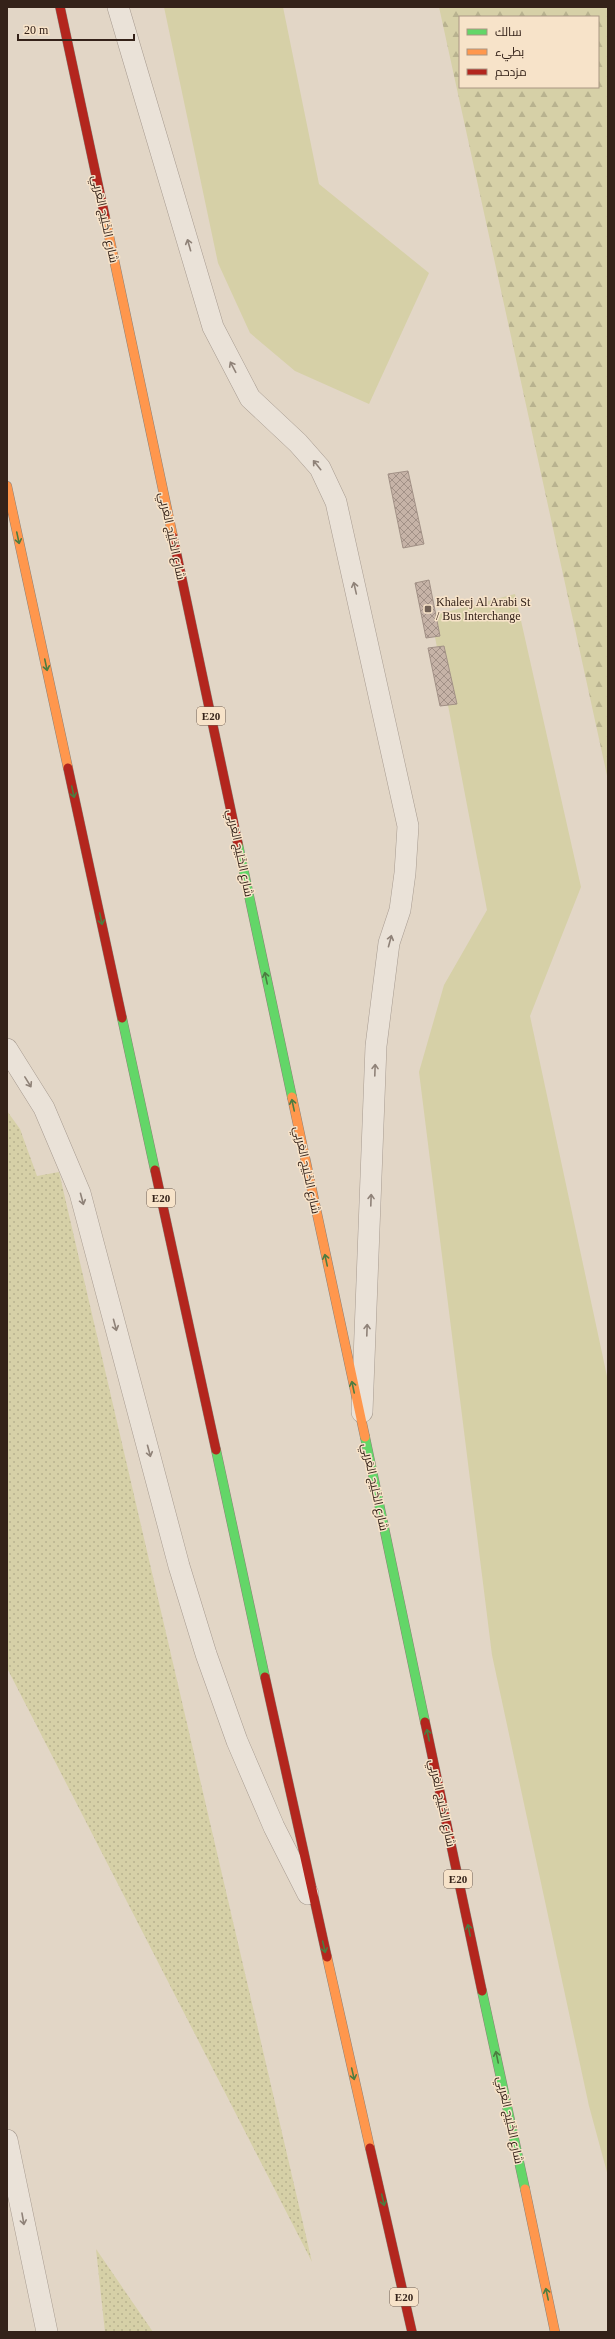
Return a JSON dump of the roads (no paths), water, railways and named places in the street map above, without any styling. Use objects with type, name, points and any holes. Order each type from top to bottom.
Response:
[{"type":"highway","name":"شارع الخَلِيج العَربِي","points":[[60,7],[361,1425],[556,2332]]},
{"type":"highway","name":"E20","points":[[7,486],[315,1909],[412,2332]]},
{"type":"lane","points":[[118,7],[213,327],[250,398],[298,443],[320,468],[336,502],[408,826],[401,903],[389,943],[376,1046],[366,1347],[361,1425]]},
{"type":"lane","points":[[7,1049],[44,1108],[80,1193],[180,1566],[206,1654],[240,1748],[274,1827],[315,1909]]},
{"type":"lane","points":[[7,2140],[12,2188],[47,2332]]},
{"type":"place","name":"Khaleej Al Arabi St / Bus Interchange","points":[[428,609]]}]
